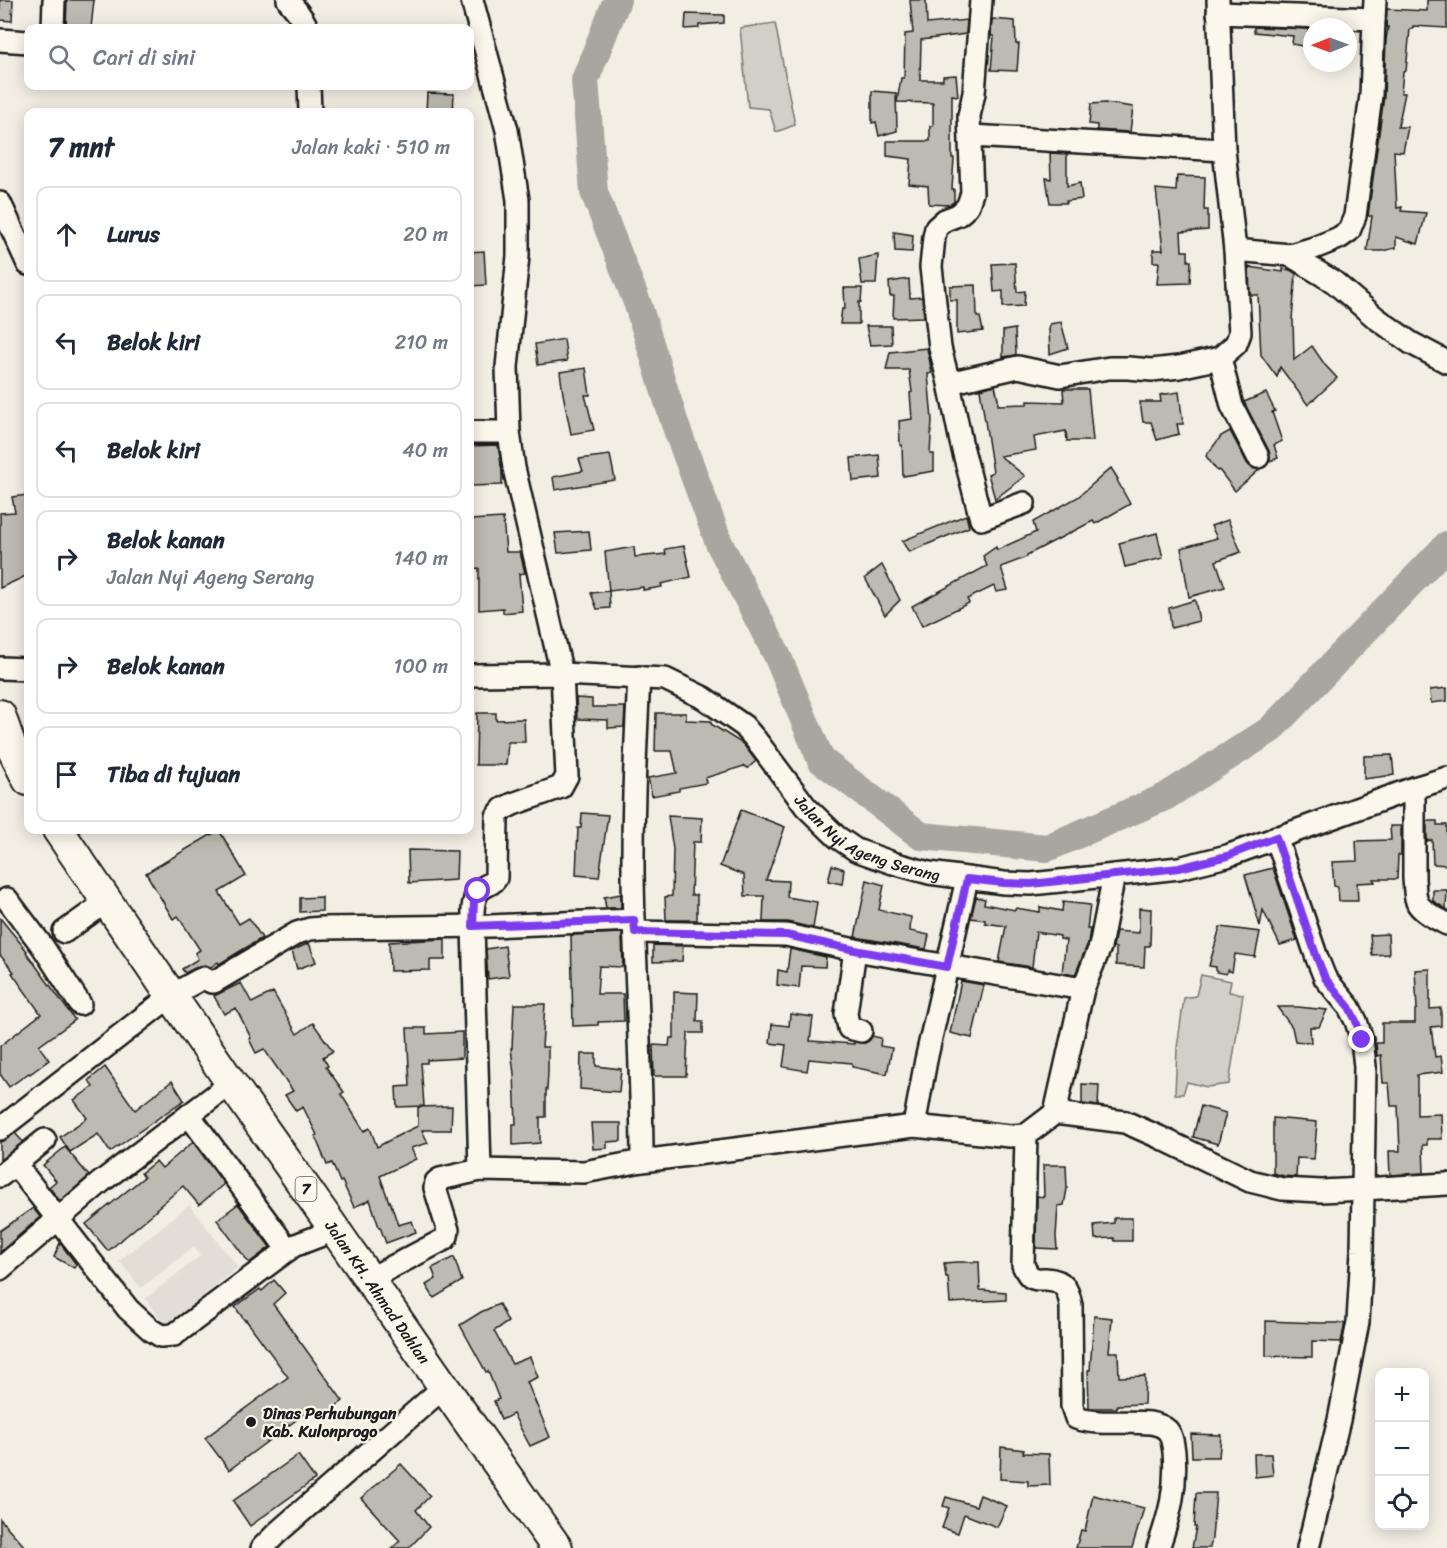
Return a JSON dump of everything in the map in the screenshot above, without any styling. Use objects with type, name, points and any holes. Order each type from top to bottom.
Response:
[{"type":"highway","points":[[0,715],[10,744],[24,772]]},
{"type":"highway","name":"Jalan KH. Ahmad Dahlan","points":[[61,834],[231,1083],[557,1548]]},
{"type":"street","points":[[53,24],[54,0]]},
{"type":"street","points":[[288,0],[306,24]]},
{"type":"street","points":[[472,0],[507,130],[518,200],[518,256],[507,367],[509,432],[514,468],[562,674],[567,776],[561,787],[513,804],[503,809],[497,816],[496,878],[493,883],[482,888],[474,901],[480,1170]]},
{"type":"street","points":[[981,0],[974,93],[969,116],[971,199],[964,210],[940,223],[936,228],[931,267],[940,348],[981,519],[1024,503]]},
{"type":"street","points":[[950,383],[1018,367],[1060,376],[1108,368],[1152,370],[1179,368],[1220,357],[1236,344],[1240,333],[1224,150],[1218,6],[1375,10],[1371,95],[1355,216],[1349,231],[1339,238],[1290,255],[1234,250]]},
{"type":"street","points":[[0,40],[24,42]]},
{"type":"street","points":[[309,90],[310,108]]},
{"type":"street","points":[[971,135],[1224,150]]},
{"type":"street","points":[[0,203],[8,239],[24,259]]},
{"type":"street","points":[[1290,255],[1334,282],[1376,318],[1411,343],[1447,362]]},
{"type":"street","points":[[1220,357],[1232,406],[1258,457]]},
{"type":"street","points":[[474,432],[509,432]]},
{"type":"street","points":[[0,668],[24,669]]},
{"type":"street","name":"Jalan Nyi Ageng Serang","points":[[474,675],[562,674],[665,679],[704,698],[744,726],[806,807],[837,837],[856,850],[929,873],[1004,883],[1031,884],[1179,868],[1227,856],[1447,778]]},
{"type":"street","points":[[639,676],[634,785],[635,926],[642,1161]]},
{"type":"street","points":[[1414,788],[1414,879],[1417,903],[1447,924]]},
{"type":"street","points":[[1276,837],[1325,978],[1349,1007],[1356,1021],[1362,1040],[1365,1066],[1362,1251],[1358,1322],[1339,1420],[1308,1548]]},
{"type":"street","points":[[369,1280],[445,1239],[448,1230],[435,1188],[436,1182],[440,1179],[480,1170],[584,1172],[642,1161],[914,1126],[1010,1136],[1026,1135],[1056,1113],[1083,989],[1100,947],[1114,875]]},
{"type":"street","points":[[914,1126],[926,1060],[967,879]]},
{"type":"street","points":[[7,899],[55,939],[80,1004]]},
{"type":"street","points":[[55,939],[106,902]]},
{"type":"street","points":[[0,1129],[172,995],[204,978],[214,982],[297,933],[310,929],[635,926],[786,935],[947,967],[1083,989]]},
{"type":"street","points":[[855,950],[846,1014],[849,1028],[861,1031]]},
{"type":"street","points":[[0,1269],[101,1182],[231,1083]]},
{"type":"street","points":[[1056,1113],[1125,1122],[1250,1180],[1282,1189],[1321,1191],[1447,1184]]},
{"type":"street","points":[[189,1115],[288,1250]]},
{"type":"street","points":[[1026,1135],[1023,1265],[1032,1277],[1058,1280],[1065,1286],[1070,1296],[1072,1406],[1076,1418],[1087,1422],[1149,1423],[1162,1426],[1169,1431],[1173,1443],[1175,1479],[1172,1503],[1158,1548]]},
{"type":"street","points":[[45,1140],[8,1170],[58,1220],[128,1309],[161,1336],[174,1335],[293,1246],[335,1230]]},
{"type":"street","points":[[262,1548],[444,1387]]},
{"type":"shaded area","points":[[775,23],[795,125],[776,132],[769,109],[748,107],[740,28]]},
{"type":"shaded area","points":[[1201,975],[1231,981],[1229,992],[1243,994],[1229,1084],[1207,1087],[1187,1082],[1183,1094],[1175,1094],[1177,1048],[1184,998],[1196,996]]},
{"type":"shaded area","points":[[189,1205],[238,1267],[167,1327],[145,1299],[200,1256],[194,1247],[141,1288],[119,1261]]},
{"type":"building","points":[[0,0],[13,0],[12,21],[0,20]]},
{"type":"building","points":[[67,0],[94,0],[91,24],[66,24]]},
{"type":"building","points":[[910,0],[926,0],[927,24],[967,20],[966,34],[921,40],[920,80],[943,80],[943,76],[956,75],[958,96],[952,95],[954,202],[949,205],[929,204],[928,186],[909,184],[911,159],[887,156],[887,141],[930,141],[930,126],[933,126],[933,103],[897,102],[901,78],[904,78],[905,34],[913,33]]},
{"type":"building","points":[[1427,0],[1447,0],[1447,28],[1413,26],[1413,29],[1410,29],[1406,71],[1403,72],[1401,93],[1405,93],[1398,127],[1408,127],[1403,152],[1394,151],[1397,208],[1402,207],[1401,211],[1426,213],[1418,244],[1396,237],[1396,248],[1367,251],[1372,216],[1368,216],[1384,96],[1387,9],[1427,11]]},
{"type":"building","points":[[686,14],[724,15],[724,23],[699,25],[699,28],[685,29]]},
{"type":"building","points":[[992,19],[1015,21],[1016,44],[1019,44],[1017,71],[991,70],[994,36],[991,36]]},
{"type":"building","points":[[1254,27],[1303,29],[1303,46],[1292,44],[1293,36],[1254,32]]},
{"type":"building","points":[[872,91],[896,93],[897,131],[879,136],[876,122],[872,123]]},
{"type":"building","points":[[427,93],[454,94],[453,108],[426,108]]},
{"type":"building","points":[[1105,103],[1133,107],[1130,132],[1097,130],[1097,125],[1089,124],[1091,104]]},
{"type":"building","points":[[1050,153],[1067,154],[1067,186],[1080,183],[1082,199],[1066,201],[1067,203],[1050,203],[1046,178],[1051,179]]},
{"type":"building","points":[[1177,176],[1205,177],[1204,210],[1208,210],[1208,230],[1181,232],[1182,251],[1188,251],[1188,261],[1191,261],[1190,283],[1157,284],[1159,262],[1153,262],[1153,250],[1163,250],[1156,189],[1176,191]]},
{"type":"building","points":[[894,232],[913,235],[912,252],[895,251]]},
{"type":"building","points":[[484,251],[486,285],[474,286],[474,252]]},
{"type":"building","points":[[878,255],[876,284],[862,284],[859,259]]},
{"type":"building","points":[[1015,263],[1017,292],[1025,291],[1024,306],[1003,307],[1003,291],[994,292],[992,264]]},
{"type":"building","points":[[1249,267],[1283,272],[1283,269],[1290,270],[1296,274],[1292,319],[1294,360],[1312,346],[1337,378],[1308,405],[1280,367],[1277,377],[1261,355],[1258,295],[1250,295]]},
{"type":"building","points":[[909,279],[910,298],[922,297],[924,317],[893,318],[894,296],[890,296],[889,282]]},
{"type":"building","points":[[976,285],[977,317],[980,317],[983,331],[957,334],[957,300],[950,300],[950,286]]},
{"type":"building","points":[[844,288],[862,288],[861,302],[859,302],[859,324],[840,324],[842,309],[845,309]]},
{"type":"building","points":[[1061,322],[1068,348],[1050,354],[1050,324]]},
{"type":"building","points":[[866,326],[891,326],[892,344],[870,345]]},
{"type":"building","points":[[1015,329],[1016,355],[1003,357],[1003,331]]},
{"type":"building","points":[[564,339],[567,361],[538,365],[535,344]]},
{"type":"building","points":[[927,348],[932,373],[928,374],[932,420],[930,454],[934,454],[934,471],[903,476],[899,421],[912,419],[909,370],[886,370],[890,352]]},
{"type":"building","points":[[586,368],[590,395],[585,395],[594,430],[571,434],[560,372]]},
{"type":"building","points":[[995,385],[998,405],[1027,404],[1027,401],[1064,402],[1063,389],[1088,389],[1093,441],[1067,441],[1066,431],[1034,437],[1036,450],[1000,456],[1025,476],[995,499],[988,474],[993,472],[980,389]]},
{"type":"building","points":[[1179,392],[1183,424],[1177,424],[1179,434],[1157,440],[1151,422],[1143,422],[1140,402],[1161,402],[1160,395]]},
{"type":"building","points":[[1266,393],[1275,411],[1272,412],[1282,441],[1274,445],[1278,458],[1270,461],[1269,451],[1244,402]]},
{"type":"building","points":[[1230,431],[1247,463],[1259,470],[1235,491],[1206,456],[1221,436]]},
{"type":"building","points":[[498,445],[502,485],[474,486],[474,446]]},
{"type":"building","points":[[610,455],[615,480],[555,490],[553,477],[583,471],[579,459]]},
{"type":"building","points":[[879,455],[881,478],[853,481],[851,458]]},
{"type":"building","points":[[1111,468],[1130,504],[1095,524],[1093,521],[1027,557],[1001,567],[1008,590],[996,592],[994,586],[967,599],[969,603],[922,626],[912,606],[987,566],[983,556],[996,547],[997,550],[1036,532],[1033,522],[1078,497]]},
{"type":"building","points":[[24,496],[24,577],[0,588],[0,513],[15,512],[12,497]]},
{"type":"building","points":[[966,515],[969,527],[909,552],[902,541]]},
{"type":"building","points":[[503,518],[506,552],[520,552],[525,573],[519,574],[522,611],[503,613],[503,608],[479,610],[479,568],[474,569],[474,520]]},
{"type":"building","points":[[1228,520],[1241,552],[1216,561],[1225,587],[1189,597],[1181,548],[1217,538],[1211,526]]},
{"type":"building","points":[[589,531],[591,550],[558,553],[555,533]]},
{"type":"building","points":[[1157,533],[1163,558],[1125,567],[1119,543]]},
{"type":"building","points":[[684,546],[691,577],[661,584],[662,587],[609,591],[605,552],[634,547],[635,557],[666,554],[665,549]]},
{"type":"building","points":[[882,565],[900,600],[885,615],[865,578]]},
{"type":"building","points":[[609,591],[610,608],[597,609],[591,593]]},
{"type":"building","points":[[1195,600],[1199,621],[1171,628],[1169,608]]},
{"type":"building","points":[[1447,688],[1447,701],[1431,703],[1430,690]]},
{"type":"building","points":[[576,698],[592,699],[592,707],[625,707],[624,727],[608,728],[608,720],[577,719]]},
{"type":"building","points":[[477,713],[496,713],[496,720],[524,719],[525,742],[508,742],[506,765],[476,765]]},
{"type":"building","points":[[656,713],[686,713],[686,720],[711,721],[711,724],[743,744],[756,761],[748,768],[744,766],[705,778],[706,783],[652,796],[648,778],[677,773],[672,751],[655,751]]},
{"type":"building","points":[[1392,755],[1394,775],[1364,779],[1364,756]]},
{"type":"building","points":[[741,810],[785,827],[766,880],[788,881],[787,897],[817,902],[813,928],[788,922],[763,922],[764,896],[745,896],[744,875],[720,866]]},
{"type":"building","points":[[582,813],[608,815],[599,877],[576,875],[578,828],[581,828]]},
{"type":"building","points":[[668,816],[702,818],[701,842],[693,842],[691,895],[697,895],[697,920],[666,920],[665,897],[672,896],[673,849]]},
{"type":"building","points":[[1427,821],[1437,821],[1437,825],[1447,825],[1447,865],[1433,864],[1432,840],[1427,841]]},
{"type":"building","points":[[1390,826],[1401,826],[1401,855],[1398,855],[1397,879],[1373,879],[1375,882],[1357,883],[1358,901],[1339,901],[1338,887],[1334,886],[1332,862],[1357,861],[1356,841],[1391,840]]},
{"type":"building","points":[[212,834],[221,834],[246,876],[219,892],[239,924],[249,918],[262,938],[219,964],[218,962],[211,967],[199,966],[185,973],[182,969],[198,959],[195,953],[200,950],[178,916],[173,919],[146,873]]},
{"type":"building","points":[[408,850],[457,851],[456,880],[409,883]]},
{"type":"building","points":[[832,865],[844,869],[842,884],[828,881]]},
{"type":"building","points":[[1273,868],[1297,940],[1280,945],[1263,910],[1260,926],[1245,875]]},
{"type":"building","points":[[867,880],[884,885],[879,910],[911,917],[910,931],[929,935],[926,949],[855,937]]},
{"type":"building","points":[[1433,890],[1447,890],[1446,909],[1433,901]]},
{"type":"building","points":[[621,894],[621,908],[606,908],[604,897]]},
{"type":"building","points":[[322,897],[322,911],[300,912],[300,898]]},
{"type":"building","points":[[976,897],[985,899],[984,904],[1040,912],[1040,907],[1062,911],[1063,902],[1090,905],[1088,943],[1075,975],[1062,973],[1066,940],[1060,939],[1060,936],[1036,932],[1032,967],[999,962],[1006,926],[971,918]]},
{"type":"building","points":[[1139,908],[1151,909],[1150,946],[1145,946],[1144,967],[1116,965],[1116,948],[1113,947],[1116,931],[1139,933]]},
{"type":"building","points":[[0,918],[27,951],[75,1020],[39,1046],[49,1060],[9,1087],[0,1074],[0,1046],[41,1014],[0,955]]},
{"type":"building","points":[[1220,927],[1260,932],[1255,957],[1235,954],[1232,972],[1228,970],[1226,974],[1216,972],[1216,967],[1209,966]]},
{"type":"building","points":[[622,933],[623,967],[599,966],[597,994],[623,994],[624,1021],[573,1026],[571,935]]},
{"type":"building","points":[[1388,934],[1389,954],[1372,955],[1370,935]]},
{"type":"building","points":[[445,939],[445,960],[430,960],[430,970],[390,971],[389,942]]},
{"type":"building","points":[[309,943],[316,962],[297,969],[292,951]]},
{"type":"building","points":[[653,945],[683,946],[682,961],[653,962]]},
{"type":"building","points":[[505,946],[509,976],[488,979],[486,949]]},
{"type":"building","points":[[790,949],[826,957],[825,967],[801,966],[799,988],[777,985],[778,970],[787,972]]},
{"type":"building","points":[[1430,969],[1430,1009],[1441,1008],[1441,1026],[1431,1027],[1435,1057],[1441,1056],[1443,1072],[1417,1075],[1417,1115],[1441,1114],[1442,1139],[1427,1139],[1427,1145],[1423,1145],[1424,1173],[1390,1175],[1389,1151],[1400,1151],[1398,1106],[1391,1106],[1389,1083],[1383,1083],[1381,1055],[1377,1056],[1376,1043],[1382,1043],[1382,1023],[1415,1023],[1415,1010],[1417,1009],[1415,970]]},
{"type":"building","points":[[961,981],[984,985],[972,1038],[950,1033]]},
{"type":"building","points":[[241,983],[252,1003],[273,992],[297,1034],[313,1023],[333,1051],[323,1057],[328,1066],[326,1067],[344,1092],[341,1094],[364,1131],[370,1128],[377,1147],[418,1126],[418,1107],[452,1106],[451,1130],[422,1130],[428,1143],[411,1148],[416,1159],[380,1176],[398,1225],[412,1221],[416,1232],[386,1243],[370,1200],[354,1207],[332,1163],[327,1165],[315,1136],[317,1135],[303,1107],[296,1111],[285,1095],[293,1091],[264,1049],[256,1053],[236,1008],[224,1014],[214,996]]},
{"type":"building","points":[[674,992],[698,993],[697,1021],[703,1021],[703,1033],[688,1033],[686,1076],[654,1076],[653,1045],[669,1046],[670,1038],[674,1038]]},
{"type":"building","points":[[514,1004],[545,1004],[542,1047],[548,1047],[548,1072],[546,1117],[540,1117],[540,1143],[513,1145],[513,1124],[516,1124],[511,1048]]},
{"type":"building","points":[[1277,1007],[1327,1010],[1319,1027],[1310,1027],[1311,1043],[1295,1041],[1292,1027]]},
{"type":"building","points":[[790,1014],[813,1017],[810,1041],[854,1044],[854,1042],[865,1043],[872,1036],[881,1038],[880,1046],[892,1048],[887,1074],[852,1067],[852,1063],[809,1059],[807,1071],[783,1067],[786,1045],[770,1043],[772,1024],[789,1026]]},
{"type":"building","points":[[407,1028],[426,1028],[426,1034],[462,1032],[462,1058],[427,1060],[427,1063],[421,1063],[424,1106],[397,1107],[396,1087],[410,1086]]},
{"type":"building","points":[[581,1054],[596,1054],[596,1066],[621,1069],[619,1092],[580,1089]]},
{"type":"building","points":[[105,1067],[135,1110],[172,1081],[184,1100],[110,1152],[98,1134],[70,1152],[60,1137],[87,1118],[74,1100],[93,1087],[89,1080]]},
{"type":"building","points":[[1082,1084],[1099,1085],[1098,1106],[1082,1104]]},
{"type":"building","points":[[1201,1106],[1226,1113],[1218,1144],[1193,1137]]},
{"type":"building","points":[[1273,1118],[1317,1122],[1314,1159],[1297,1158],[1296,1177],[1273,1173]]},
{"type":"building","points":[[591,1123],[621,1123],[621,1141],[607,1142],[607,1148],[593,1149]]},
{"type":"building","points":[[15,1133],[23,1142],[0,1160],[0,1142]]},
{"type":"building","points":[[193,1142],[224,1184],[199,1205],[183,1186],[108,1251],[86,1224],[144,1177],[141,1173],[156,1161],[162,1168]]},
{"type":"building","points":[[65,1147],[89,1176],[60,1201],[49,1187],[56,1181],[43,1165]]},
{"type":"building","points":[[1043,1165],[1066,1165],[1067,1189],[1064,1205],[1058,1206],[1057,1249],[1036,1248],[1037,1196],[1044,1197]]},
{"type":"building","points":[[238,1204],[270,1247],[249,1263],[217,1220]]},
{"type":"building","points":[[33,1208],[40,1217],[0,1252],[0,1231]]},
{"type":"building","points":[[1114,1218],[1132,1218],[1132,1241],[1115,1241],[1114,1238],[1095,1239],[1094,1225],[1114,1223]]},
{"type":"building","points":[[60,1243],[76,1264],[74,1268],[54,1257]]},
{"type":"building","points":[[454,1257],[462,1281],[434,1298],[426,1285],[436,1279],[432,1268]]},
{"type":"building","points":[[979,1262],[980,1290],[1006,1292],[1006,1300],[950,1303],[948,1277],[946,1277],[944,1263]]},
{"type":"building","points":[[274,1280],[285,1293],[273,1304],[343,1401],[318,1419],[311,1409],[229,1470],[205,1438],[288,1377],[235,1307],[260,1289],[262,1291]]},
{"type":"building","points":[[499,1304],[508,1322],[494,1331],[512,1364],[530,1357],[538,1377],[527,1382],[550,1437],[530,1446],[513,1414],[501,1420],[494,1401],[499,1399],[488,1371],[486,1372],[460,1325]]},
{"type":"building","points":[[1094,1316],[1112,1318],[1109,1352],[1118,1352],[1119,1377],[1145,1376],[1144,1404],[1117,1405],[1117,1408],[1089,1408],[1088,1370],[1090,1370]]},
{"type":"building","points":[[1266,1321],[1345,1323],[1341,1342],[1312,1341],[1312,1357],[1266,1356]]},
{"type":"building","points":[[1191,1434],[1221,1435],[1219,1457],[1192,1457]]},
{"type":"building","points":[[1001,1447],[1024,1450],[1023,1453],[1049,1454],[1050,1485],[1028,1486],[1028,1481],[1000,1479]]},
{"type":"building","points":[[1254,1454],[1271,1454],[1273,1475],[1255,1477]]},
{"type":"building","points":[[298,1455],[315,1479],[250,1526],[233,1501]]},
{"type":"building","points":[[401,1464],[430,1496],[416,1510],[429,1527],[409,1548],[392,1548],[400,1541],[361,1498]]},
{"type":"building","points":[[1196,1493],[1216,1493],[1210,1548],[1192,1548],[1196,1527],[1194,1527]]},
{"type":"building","points":[[980,1495],[1007,1506],[997,1527],[964,1514],[958,1533],[942,1528],[949,1508],[943,1506],[946,1497],[976,1506]]},
{"type":"building","points":[[1093,1495],[1144,1508],[1132,1548],[1076,1548],[1081,1530],[1085,1531]]},
{"type":"building","points":[[0,1519],[26,1548],[0,1548]]},
{"type":"waterway","points":[[617,0],[585,80],[594,192],[638,305],[675,424],[719,543],[777,655],[821,760],[921,836],[1047,848],[1165,797],[1270,730],[1447,545]]},
{"type":"place","name":"Dinas Perhubungan Kab. Kulonprogo","points":[[251,1422]]},
{"type":"route","points":[[478,891],[474,901],[473,926],[634,920],[635,932],[786,935],[947,967],[967,879],[1031,884],[1179,868],[1227,856],[1276,837],[1307,933],[1325,978],[1349,1007],[1362,1040]]}]
